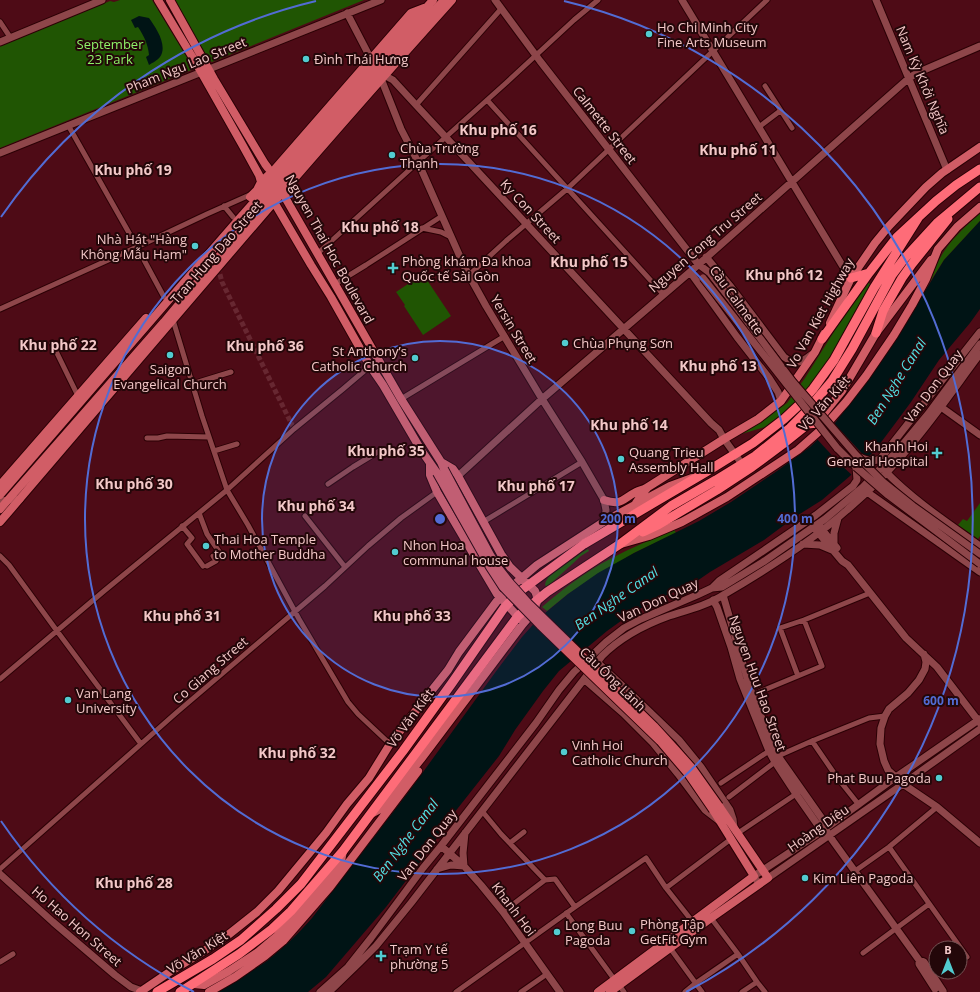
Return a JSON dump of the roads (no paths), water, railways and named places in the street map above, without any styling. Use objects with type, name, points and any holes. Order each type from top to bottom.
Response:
[{"type":"highway","points":[[822,338],[897,237],[941,197],[980,169]]},
{"type":"highway","points":[[876,333],[883,312],[913,265],[957,207],[980,187]]},
{"type":"highway","name":"Võ Văn Kiệt","points":[[180,992],[239,954],[272,929],[291,911],[343,851],[369,814],[537,600],[620,544],[671,506],[755,456],[790,428],[806,412],[832,381],[892,275],[936,223],[957,207]]},
{"type":"highway","name":"Võ Văn Kiệt","points":[[157,992],[241,940],[276,910],[301,884],[403,751],[452,683],[504,600],[519,592],[584,544],[753,442],[784,419],[799,405],[834,360],[877,282],[918,218]]},
{"type":"highway","points":[[851,278],[869,273]]},
{"type":"highway","points":[[620,544],[658,525],[717,490],[752,468],[808,424],[820,420]]},
{"type":"highway","points":[[532,582],[542,591],[547,592]]},
{"type":"main road","points":[[0,42],[102,0]]},
{"type":"main road","points":[[170,0],[204,71]]},
{"type":"main road","name":"Pham Ngu Lao Street","points":[[0,152],[381,0]]},
{"type":"main road","name":"Tran Hung Dao Street","points":[[0,522],[41,469],[242,234],[268,192],[279,180],[279,163],[299,157],[351,97],[444,0]]},
{"type":"main road","name":"Tran Hung Dao Street","points":[[236,218],[268,192],[351,97],[452,0]]},
{"type":"main road","name":"Calmette Street","points":[[495,0],[698,264]]},
{"type":"main road","points":[[682,0],[851,278]]},
{"type":"main road","name":"Nam Kỳ Khởi Nghĩa","points":[[876,0],[947,170]]},
{"type":"main road","points":[[157,1],[204,71]]},
{"type":"main road","name":"Tran Hung Dao Street","points":[[378,70],[411,13],[430,3]]},
{"type":"main road","name":"Yersin Street","points":[[347,13],[378,70],[401,129],[418,162],[469,275],[542,399],[604,500],[606,506],[605,520]]},
{"type":"main road","name":"Nguyen Cong Tru Street","points":[[458,476],[542,399],[690,272],[909,78],[917,73],[980,46]]},
{"type":"main road","name":"Ky Con Street","points":[[378,70],[393,80],[416,104],[711,423],[715,432],[724,439],[742,464]]},
{"type":"main road","name":"Nguyen Thai Hoc Boulevard","points":[[204,71],[265,164],[279,180],[286,199],[441,468]]},
{"type":"main road","name":"Nguyen Thai Hoc Boulevard","points":[[204,71],[268,192],[370,366],[430,464],[430,475],[437,492],[480,567],[497,594],[521,619]]},
{"type":"main road","name":"Vo Van Kiet Highway","points":[[648,487],[758,419],[781,402],[815,352],[851,278],[875,243],[926,187],[980,147]]},
{"type":"main road","points":[[265,164],[279,163]]},
{"type":"main road","name":"Tran Hung Dao Street","points":[[0,485],[24,462],[53,429],[236,218],[255,193],[268,192]]},
{"type":"main road","name":"Võ Văn Kiệt","points":[[620,544],[649,536],[682,522],[727,497],[798,450],[823,428],[866,376],[894,335],[926,279],[938,249],[980,206]]},
{"type":"main road","points":[[820,420],[842,391],[876,333],[938,249]]},
{"type":"main road","points":[[706,257],[732,287],[780,354],[788,360],[799,363],[815,352]]},
{"type":"main road","name":"Cầu Calmette","points":[[698,264],[710,273],[735,305],[793,382],[820,420],[837,448],[888,496],[980,564]]},
{"type":"main road","name":"Cầu Calmette","points":[[698,264],[703,278],[820,420],[883,482],[913,506],[980,554]]},
{"type":"main road","points":[[690,272],[762,368],[778,392],[781,402]]},
{"type":"main road","points":[[326,289],[335,284]]},
{"type":"main road","points":[[165,300],[172,317]]},
{"type":"main road","points":[[856,455],[873,461],[878,461],[979,333]]},
{"type":"main road","name":"Van Don Quay","points":[[320,992],[348,967],[359,954],[423,868],[442,846],[574,672],[606,642],[631,624],[712,588],[722,587],[738,578],[815,526],[840,507],[864,487],[895,453],[928,414],[980,344]]},
{"type":"main road","points":[[762,368],[780,354]]},
{"type":"main road","name":"Van Don Quay","points":[[328,992],[376,946],[482,811],[526,752],[608,649],[624,636],[652,622],[702,605],[723,595],[803,544],[838,518],[867,492],[917,438],[980,354]]},
{"type":"main road","points":[[80,398],[91,410]]},
{"type":"main road","points":[[941,407],[980,435]]},
{"type":"main road","name":"Tran Hung Dao Street","points":[[0,495],[24,462]]},
{"type":"main road","name":"Nguyen Thai Hoc Boulevard","points":[[430,464],[441,468],[453,469],[501,554],[510,567],[521,578],[532,582],[537,600]]},
{"type":"main road","points":[[712,588],[718,581],[725,578],[816,515],[849,490],[857,480],[856,466]]},
{"type":"main road","name":"Cầu Ông Lãnh","points":[[441,468],[487,549],[499,569],[510,583],[528,603],[648,721],[692,768],[716,808],[736,830],[768,878]]},
{"type":"main road","name":"Tran Hung Dao Street","points":[[0,509],[4,500],[41,469]]},
{"type":"main road","points":[[886,472],[939,516],[980,546]]},
{"type":"main road","name":"Võ Văn Kiệt","points":[[141,991],[201,954],[228,935],[256,912],[278,891],[369,778],[390,744],[448,670],[459,652],[492,608],[504,600],[521,578],[537,565],[605,520],[678,482],[697,477]]},
{"type":"main road","points":[[604,500],[612,503],[618,502],[648,487]]},
{"type":"main road","name":"Võ Văn Kiệt","points":[[636,503],[648,487]]},
{"type":"main road","points":[[867,492],[980,572]]},
{"type":"main road","points":[[4,500],[20,498]]},
{"type":"main road","points":[[834,547],[834,533],[838,518]]},
{"type":"main road","points":[[815,526],[846,559],[848,565],[906,638],[937,667],[979,721]]},
{"type":"main road","points":[[803,544],[834,547]]},
{"type":"main road","points":[[480,567],[501,554]]},
{"type":"main road","points":[[510,567],[517,569],[537,565]]},
{"type":"main road","points":[[492,608],[494,602],[494,588]]},
{"type":"main road","name":"Nguyen Huu Hao Street","points":[[723,595],[752,695],[776,759]]},
{"type":"main road","name":"Nguyen Huu Hao Street","points":[[713,600],[731,647],[740,679],[769,750],[799,792],[817,824],[827,833],[919,960],[924,962],[938,991]]},
{"type":"main road","points":[[718,610],[726,607]]},
{"type":"main road","name":"Võ Văn Kiệt","points":[[369,814],[382,808],[421,759],[521,619]]},
{"type":"main road","points":[[924,654],[926,662],[925,669],[919,680],[908,693],[889,709],[885,716],[881,728],[880,744],[884,761],[888,770],[903,784],[937,807],[980,843]]},
{"type":"main road","points":[[597,662],[679,740],[701,767],[730,810],[736,830]]},
{"type":"main road","points":[[923,672],[937,667]]},
{"type":"main road","points":[[596,690],[611,675]]},
{"type":"main road","points":[[584,679],[623,713],[653,743],[705,810],[718,820]]},
{"type":"main road","name":"Hoàng Diệu","points":[[619,985],[768,878],[827,833],[859,805],[896,777],[979,721]]},
{"type":"main road","name":"Hoàng Diệu","points":[[619,985],[692,921],[754,876],[827,833],[903,784],[980,728]]},
{"type":"main road","name":"Võ Văn Kiệt","points":[[209,992],[235,977],[283,941],[330,887],[413,778],[417,772],[421,759]]},
{"type":"main road","name":"Cầu Ông Lãnh","points":[[716,808],[718,820],[759,884]]},
{"type":"main road","points":[[436,870],[451,865],[464,866],[463,853],[465,832]]},
{"type":"main road","name":"Khanh Hoi","points":[[442,846],[464,866],[503,912],[560,992]]},
{"type":"main road","name":"Ho Hao Hon Street","points":[[0,874],[62,931],[131,990],[141,991]]},
{"type":"main road","points":[[598,992],[619,985]]},
{"type":"main road","points":[[610,992],[619,985]]},
{"type":"street","points":[[317,254],[574,20],[598,0]]},
{"type":"street","points":[[469,275],[567,189],[767,0]]},
{"type":"street","points":[[416,104],[501,8]]},
{"type":"street","points":[[0,22],[10,37]]},
{"type":"street","points":[[765,86],[792,128]]},
{"type":"street","points":[[487,100],[663,294]]},
{"type":"street","points":[[759,127],[780,111]]},
{"type":"street","points":[[68,125],[137,247],[165,300]]},
{"type":"street","points":[[0,309],[255,193]]},
{"type":"street","points":[[224,206],[236,218]]},
{"type":"street","points":[[335,284],[442,216]]},
{"type":"street","points":[[422,228],[441,232],[452,238]]},
{"type":"street","points":[[172,317],[192,384],[227,490],[348,702],[358,714],[390,744]]},
{"type":"street","points":[[401,399],[505,336]]},
{"type":"street","points":[[52,343],[80,398]]},
{"type":"street","points":[[0,679],[227,490],[294,429],[370,366]]},
{"type":"street","points":[[192,384],[231,372]]},
{"type":"street","points":[[147,438],[167,436],[209,437]]},
{"type":"street","points":[[214,451],[237,444]]},
{"type":"street","points":[[328,484],[381,450]]},
{"type":"street","points":[[483,522],[582,462]]},
{"type":"street","name":"Co Giang Street","points":[[0,869],[141,744],[325,586],[344,567],[401,518],[437,492]]},
{"type":"street","points":[[182,526],[192,538],[187,544],[205,566],[216,560],[213,556],[220,553],[207,534],[199,513]]},
{"type":"street","points":[[305,516],[344,567]]},
{"type":"street","points":[[0,556],[9,565],[56,631],[141,744]]},
{"type":"street","points":[[798,676],[780,628],[804,620],[870,593]]},
{"type":"street","points":[[752,695],[822,666],[804,620]]},
{"type":"street","points":[[729,797],[776,759],[812,741],[869,718],[885,716]]},
{"type":"street","points":[[812,741],[836,776],[859,805]]},
{"type":"street","points":[[721,783],[769,750]]},
{"type":"street","points":[[736,830],[799,792]]},
{"type":"street","points":[[855,872],[889,847],[937,807]]},
{"type":"street","points":[[482,811],[545,880]]},
{"type":"street","points":[[510,843],[524,832]]},
{"type":"street","points":[[666,888],[731,839]]},
{"type":"street","points":[[889,847],[955,940]]},
{"type":"street","points":[[456,992],[575,906],[646,858],[666,888],[692,921]]},
{"type":"street","points":[[503,912],[545,880],[555,879],[575,906]]},
{"type":"street","points":[[863,953],[929,904]]},
{"type":"street","points":[[566,913],[619,985]]},
{"type":"street","points":[[711,918],[764,992]]},
{"type":"street","points":[[670,948],[702,992]]},
{"type":"street","points":[[0,962],[13,954]]},
{"type":"street","points":[[685,992],[738,954]]},
{"type":"street","points":[[521,992],[547,974]]},
{"type":"street","points":[[742,992],[757,982]]},
{"type":"water","points":[[139,16],[149,18],[158,32],[162,42],[163,47],[160,57],[149,65],[146,57],[149,55],[148,47],[138,27],[135,28],[131,20]]},
{"type":"water","name":"Ben Nghe Canal","points":[[980,221],[980,309],[939,360],[911,402],[876,449],[850,476],[822,500],[795,517],[764,540],[697,581],[632,613],[607,631],[559,671],[515,730],[499,756],[443,827],[431,848],[386,907],[326,977],[308,992],[217,992],[267,961],[290,941],[312,918],[410,790],[497,670],[522,637],[539,618],[568,594],[598,573],[634,553],[699,521],[731,502],[810,447],[835,423],[891,347],[944,260]]},
{"type":"tunnel","points":[[218,267],[222,282],[294,429]]},
{"type":"place","name":"Ho Chi Minh City Fine Arts Museum","points":[[649,34]]},
{"type":"place","name":"Đình Thái Hưng","points":[[306,59]]},
{"type":"place","name":"Chùa Trường Thạnh","points":[[392,155]]},
{"type":"place","name":"Nhà Hát \"Hàng Không Mẫu Hạm\"","points":[[195,246]]},
{"type":"place","name":"Phòng khám Đa khoa Quốc tế Sài Gòn","points":[[393,268]]},
{"type":"place","name":"Chùa Phụng Sơn","points":[[565,343]]},
{"type":"place","name":"Saigon Evangelical Church","points":[[170,355]]},
{"type":"place","name":"St Anthony’s Catholic Church","points":[[415,358]]},
{"type":"place","name":"Khanh Hoi General Hospital","points":[[937,453]]},
{"type":"place","name":"Quang Trieu Assembly Hall","points":[[621,459]]},
{"type":"place","name":"Thai Hoa Temple to Mother Buddha","points":[[206,546]]},
{"type":"place","name":"Nhon Hoa communal house","points":[[395,552]]},
{"type":"place","name":"Van Lang University","points":[[68,700]]},
{"type":"place","name":"Vinh Hoi Catholic Church","points":[[564,752]]},
{"type":"place","name":"Phat Buu Pagoda","points":[[939,778]]},
{"type":"place","name":"Kim Liên Pagoda","points":[[805,878]]},
{"type":"place","name":"Phòng Tập GetFit Gym","points":[[632,931]]},
{"type":"place","name":"Long Buu Pagoda","points":[[557,932]]},
{"type":"place","name":"Trạm Y tế phường 5","points":[[381,956]]},
{"type":"district","name":"Khu phố 16","points":[[498,129]]},
{"type":"district","name":"Khu phố 11","points":[[738,149]]},
{"type":"district","name":"Khu phố 19","points":[[133,169]]},
{"type":"district","name":"Khu phố 18","points":[[380,226]]},
{"type":"district","name":"Khu phố 15","points":[[589,261]]},
{"type":"district","name":"Khu phố 12","points":[[784,274]]},
{"type":"district","name":"Khu phố 22","points":[[58,344]]},
{"type":"district","name":"Khu phố 36","points":[[265,345]]},
{"type":"district","name":"Khu phố 13","points":[[718,365]]},
{"type":"district","name":"Khu phố 14","points":[[629,424]]},
{"type":"district","name":"Khu phố 35","points":[[386,450]]},
{"type":"district","name":"Khu phố 30","points":[[134,483]]},
{"type":"district","name":"Khu phố 17","points":[[536,485]]},
{"type":"district","name":"Khu phố 34","points":[[316,505]]},
{"type":"district","name":"Khu phố 31","points":[[182,615]]},
{"type":"district","name":"Khu phố 33","points":[[412,615]]},
{"type":"district","name":"Khu phố 32","points":[[297,752]]},
{"type":"district","name":"Khu phố 28","points":[[134,882]]},
{"type":"park label","name":"September 23 Park","points":[[110,52]]}]
